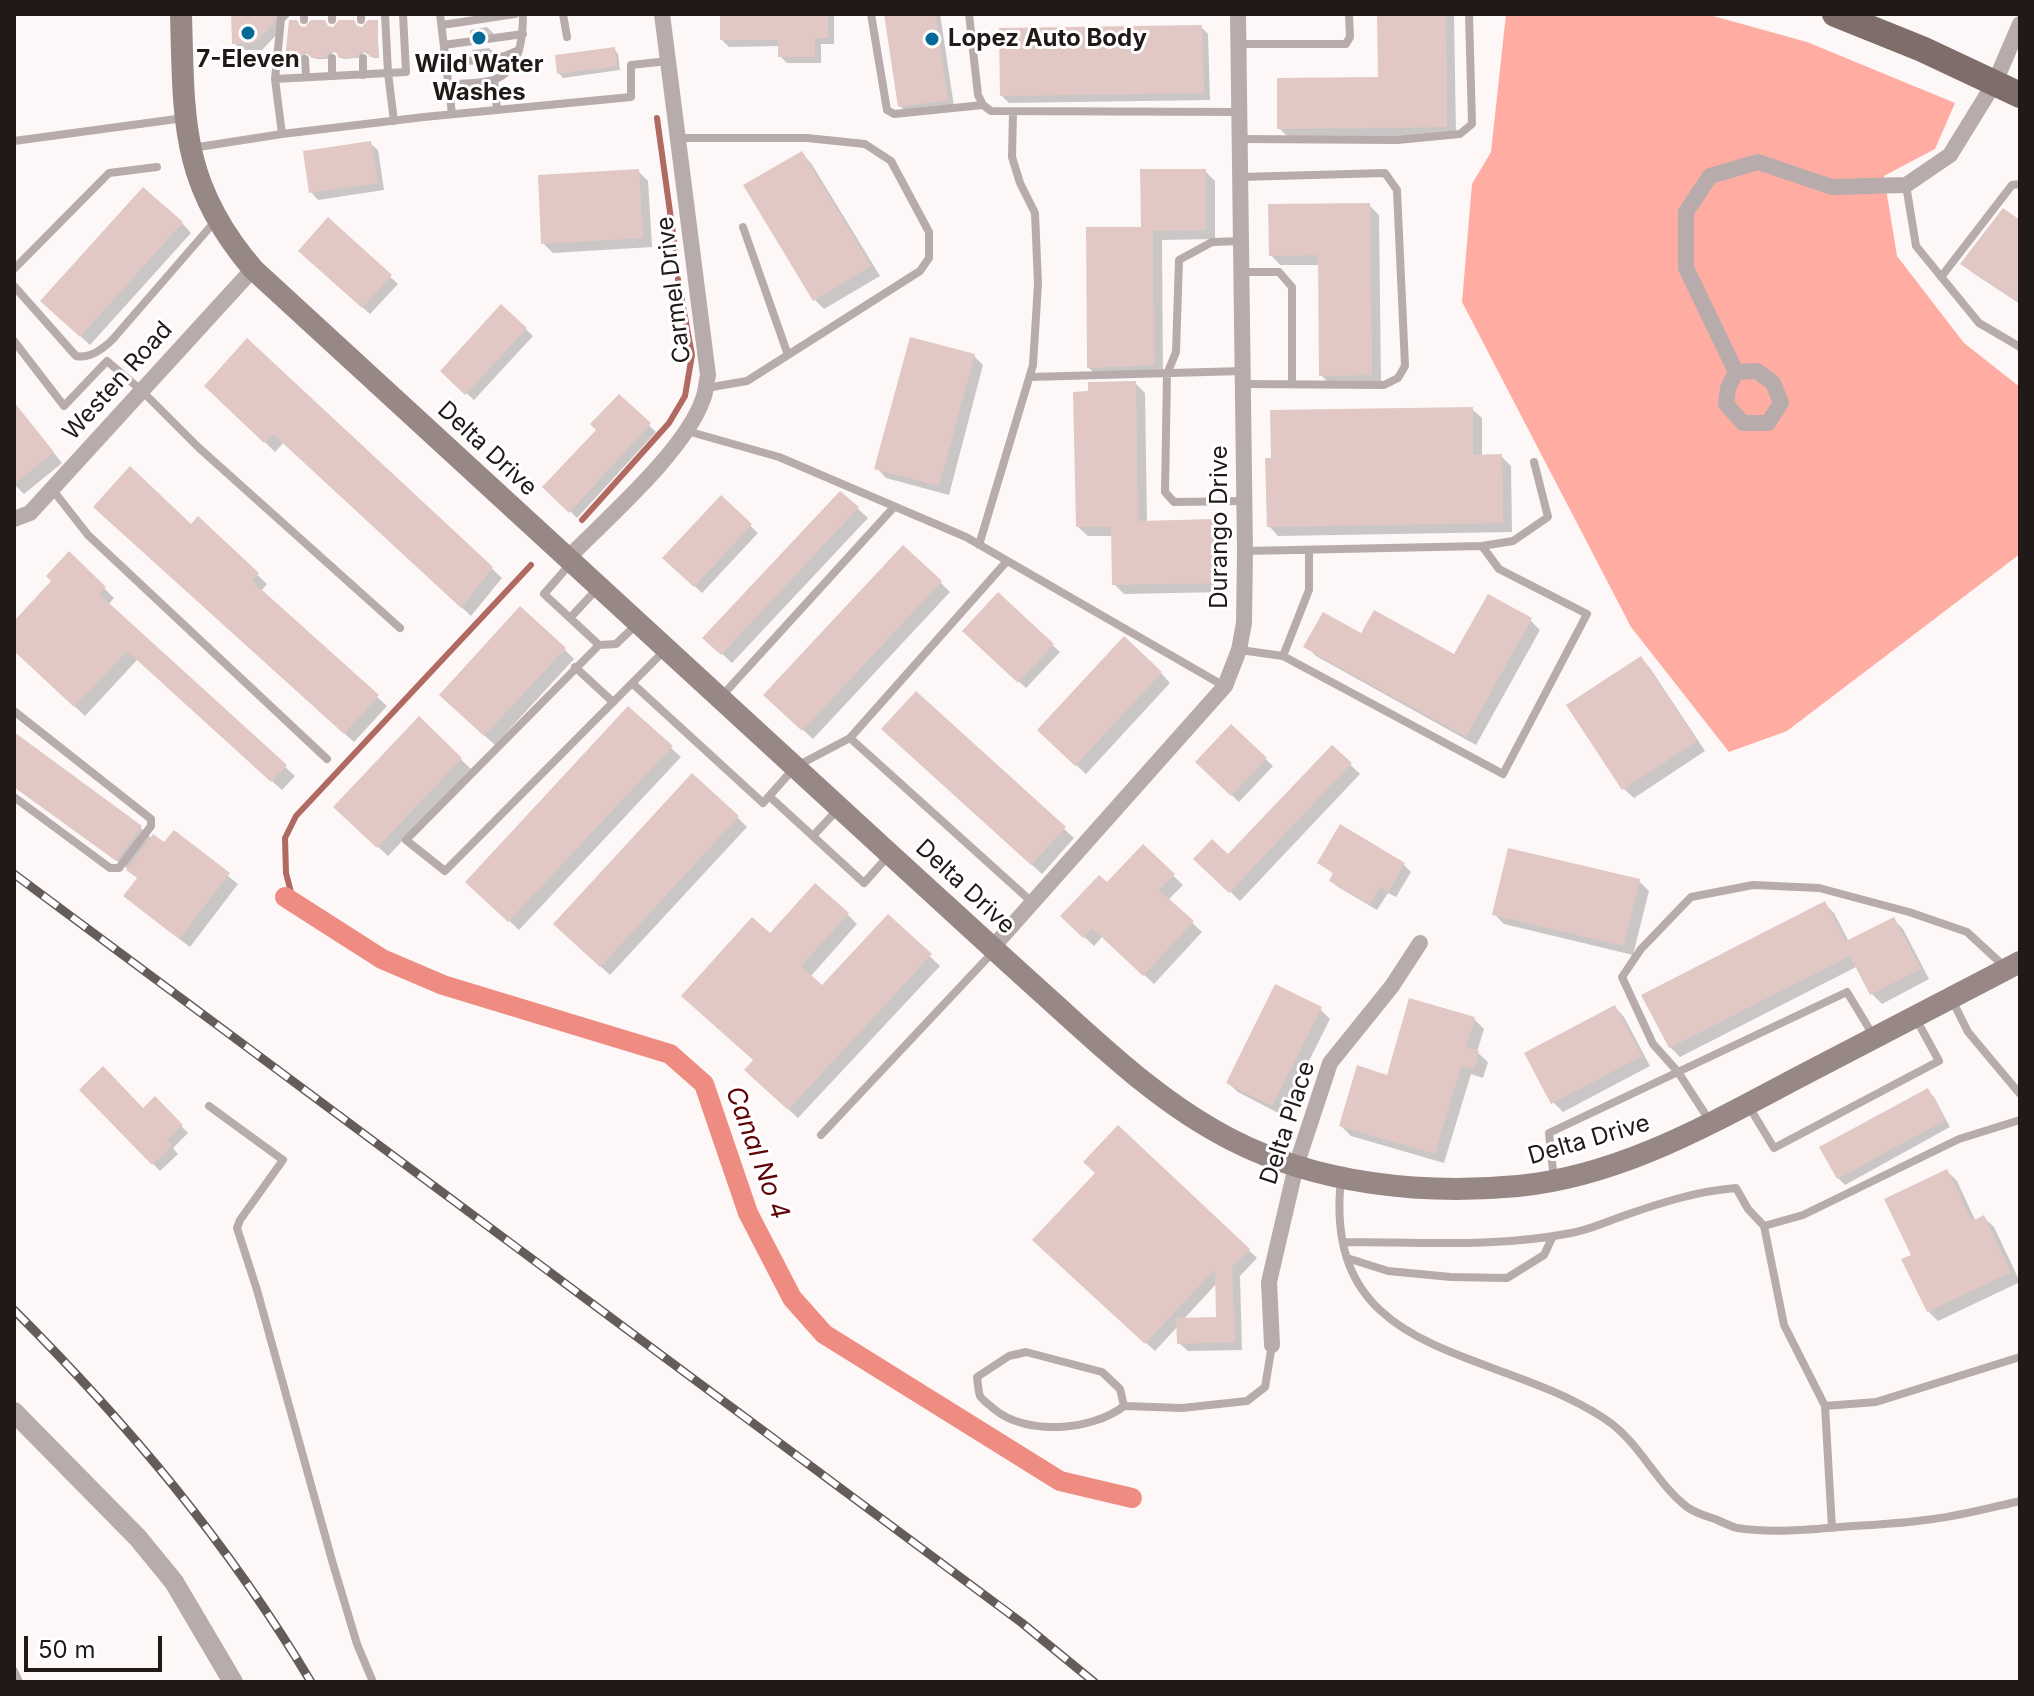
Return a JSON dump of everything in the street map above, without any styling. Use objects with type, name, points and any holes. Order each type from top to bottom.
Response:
[{"type":"main road","name":"Delta Drive","points":[[181,14],[184,118],[189,148],[208,205],[228,240],[253,269],[993,949],[1142,1082],[1187,1114],[1234,1141],[1296,1166],[1342,1177],[1411,1187],[1467,1189],[1555,1181],[1652,1151],[2013,965]]},
{"type":"main road","points":[[1835,14],[1870,20],[2020,95]]},
{"type":"street","name":"Carmel Drive","points":[[570,561],[687,431],[703,399],[708,375],[662,14]]},
{"type":"street","name":"Durango Drive","points":[[993,949],[1225,686],[1239,650],[1244,623],[1245,501],[1238,14]]},
{"type":"street","points":[[1736,372],[1686,268],[1686,212],[1710,176],[1758,162],[1832,187],[1906,185],[1950,155],[1995,82],[2020,24]]},
{"type":"street","name":"Westen Road","points":[[14,519],[30,513],[253,269]]},
{"type":"street","name":"Delta Place","points":[[1272,1345],[1269,1282],[1296,1166],[1330,1063],[1392,986],[1420,943]]},
{"type":"street","points":[[14,1412],[147,1549],[174,1582],[233,1682]]},
{"type":"lane","points":[[282,134],[275,79],[281,19],[286,14]]},
{"type":"lane","points":[[385,14],[394,121]]},
{"type":"lane","points":[[275,79],[406,72],[403,14]]},
{"type":"lane","points":[[440,14],[452,114]]},
{"type":"lane","points":[[442,25],[515,14]]},
{"type":"lane","points":[[449,85],[494,80],[510,68],[523,34],[523,14]]},
{"type":"lane","points":[[563,14],[567,37]]},
{"type":"lane","points":[[871,14],[887,110],[894,114],[983,105]]},
{"type":"lane","points":[[969,14],[978,95],[983,105],[991,111],[1240,112]]},
{"type":"lane","points":[[1238,44],[1346,44],[1350,37],[1349,14]]},
{"type":"lane","points":[[1241,139],[1397,140],[1460,134],[1472,124],[1469,14]]},
{"type":"lane","points":[[444,45],[523,34]]},
{"type":"lane","points":[[446,64],[505,56],[519,50]]},
{"type":"lane","points":[[332,58],[332,76]]},
{"type":"lane","points":[[363,58],[363,75]]},
{"type":"lane","points":[[305,59],[306,77]]},
{"type":"lane","points":[[189,148],[452,114],[631,97],[631,65],[668,61]]},
{"type":"lane","points":[[494,80],[497,110]]},
{"type":"lane","points":[[979,545],[1033,365],[1038,284],[1035,213],[1020,183],[1012,157],[1013,112]]},
{"type":"lane","points":[[14,141],[184,118]]},
{"type":"lane","points":[[679,138],[807,138],[865,144],[891,161],[929,232],[929,258],[920,271],[747,381],[705,389]]},
{"type":"lane","points":[[14,269],[109,173],[157,167]]},
{"type":"lane","points":[[1030,377],[1167,374],[1292,384],[1384,385],[1398,378],[1405,366],[1397,190],[1385,173],[1241,177]]},
{"type":"lane","points":[[1941,277],[2012,185],[2020,184]]},
{"type":"lane","points":[[1906,185],[1916,246],[1979,323],[2020,347]]},
{"type":"lane","points":[[14,286],[76,356],[83,358],[113,339],[217,219]]},
{"type":"lane","points":[[743,227],[788,355]]},
{"type":"lane","points":[[1240,241],[1212,242],[1179,260],[1176,352],[1167,374],[1165,492],[1174,502],[1245,501]]},
{"type":"lane","points":[[1241,272],[1279,272],[1292,287],[1292,384]]},
{"type":"lane","points":[[14,341],[64,406],[107,361],[400,628]]},
{"type":"lane","points":[[687,431],[779,457],[979,545],[1225,686]]},
{"type":"lane","points":[[1245,551],[1482,546],[1513,541],[1548,517],[1534,462]]},
{"type":"lane","points":[[52,489],[88,535],[327,759]]},
{"type":"lane","points":[[720,698],[894,507]]},
{"type":"lane","points":[[1239,650],[1283,656],[1503,774],[1587,614],[1499,569],[1482,546]]},
{"type":"lane","points":[[1283,656],[1309,590],[1309,551]]},
{"type":"lane","points":[[570,561],[544,594],[599,645]]},
{"type":"lane","points":[[632,683],[763,803],[795,767],[850,738],[1007,561]]},
{"type":"lane","points":[[570,618],[598,587]]},
{"type":"lane","points":[[638,623],[616,644],[599,645],[575,667],[406,840],[445,871],[666,649]]},
{"type":"lane","points":[[575,667],[613,702]]},
{"type":"lane","points":[[14,711],[151,819],[151,826],[119,868],[110,868],[14,797]]},
{"type":"lane","points":[[850,738],[1034,904]]},
{"type":"lane","points":[[769,796],[864,883],[890,854]]},
{"type":"lane","points":[[813,836],[839,808]]},
{"type":"lane","points":[[1711,1123],[1678,1072],[1653,1044],[1622,977],[1641,949],[1691,897],[1753,885],[1819,888],[1967,932],[2013,965]]},
{"type":"lane","points":[[821,1135],[993,949]]},
{"type":"lane","points":[[1555,1181],[1549,1133],[1847,992],[1874,1038]]},
{"type":"lane","points":[[1951,998],[1968,1032],[2016,1087]]},
{"type":"lane","points":[[1748,1104],[1774,1148],[1939,1061],[1915,1017]]},
{"type":"lane","points":[[209,1106],[283,1160],[237,1228],[333,1564],[357,1644],[373,1682]]},
{"type":"lane","points":[[1764,1226],[1803,1215],[1959,1139],[2020,1120]]},
{"type":"lane","points":[[1342,1177],[1338,1210],[1347,1258],[1361,1291],[1382,1314],[1399,1327],[1576,1401],[1608,1421],[1630,1439],[1664,1484],[1689,1509],[1735,1527],[1788,1531],[1927,1520],[2020,1501]]},
{"type":"lane","points":[[1344,1242],[1485,1243],[1553,1236],[1574,1233],[1706,1190],[1736,1188],[1748,1209],[1764,1226],[1784,1325],[1825,1406],[1832,1528]]},
{"type":"lane","points":[[1347,1258],[1388,1271],[1507,1278],[1544,1255],[1553,1236]]},
{"type":"lane","points":[[1124,1406],[1120,1389],[1102,1372],[1026,1352],[1009,1356],[977,1377],[981,1397],[1001,1414],[1029,1425],[1072,1426],[1112,1416],[1124,1406],[1182,1408],[1247,1401],[1265,1387],[1272,1345]]},
{"type":"lane","points":[[1825,1406],[1876,1402],[2020,1357]]},
{"type":"lane","points":[[14,1671],[19,1682]]},
{"type":"shaded area","points":[[1506,14],[1706,14],[1807,42],[1955,103],[1935,149],[1884,176],[1897,256],[1964,343],[2020,387],[2020,554],[1787,731],[1729,752],[1631,627],[1462,302],[1472,184],[1491,152]]},
{"type":"building","name":"7-Eleven","points":[[231,14],[276,14],[274,23],[255,43],[232,44]]},
{"type":"building","points":[[720,14],[828,14],[828,38],[815,38],[815,57],[778,57],[778,40],[720,40]]},
{"type":"building","points":[[884,14],[935,14],[948,100],[898,107]]},
{"type":"building","points":[[1377,14],[1446,14],[1447,127],[1277,129],[1277,78],[1378,77]]},
{"type":"building","points":[[289,20],[297,20],[300,26],[305,27],[311,20],[325,20],[328,26],[333,27],[339,20],[354,20],[357,26],[362,27],[368,20],[378,20],[378,57],[370,57],[362,51],[356,58],[339,58],[336,52],[331,51],[325,58],[312,58],[305,52],[298,59],[285,59]]},
{"type":"building","points":[[1202,25],[1204,93],[1000,96],[999,28]]},
{"type":"building","points":[[615,47],[617,66],[557,74],[555,55]]},
{"type":"building","points":[[371,141],[378,183],[309,193],[303,151]]},
{"type":"building","points":[[802,151],[871,266],[813,301],[743,185]]},
{"type":"building","points":[[639,169],[643,238],[541,244],[538,175]]},
{"type":"building","points":[[1140,169],[1206,169],[1206,230],[1153,231],[1154,365],[1087,368],[1086,227],[1141,227]]},
{"type":"building","points":[[143,187],[183,222],[80,337],[40,301]]},
{"type":"building","points":[[1370,203],[1372,375],[1319,376],[1318,255],[1269,256],[1268,204]]},
{"type":"building","points":[[2003,208],[2020,220],[2020,303],[1960,264]]},
{"type":"building","points":[[328,217],[392,275],[362,308],[298,251]]},
{"type":"building","points":[[501,304],[527,328],[465,395],[440,371]]},
{"type":"building","points":[[910,337],[975,354],[939,486],[874,469]]},
{"type":"building","points":[[247,338],[493,567],[461,608],[273,434],[264,443],[204,386]]},
{"type":"building","points":[[1136,381],[1138,521],[1214,519],[1215,583],[1112,585],[1111,527],[1076,527],[1073,392],[1088,391],[1088,382]]},
{"type":"building","points":[[619,394],[651,423],[569,513],[542,487],[596,430],[590,424]]},
{"type":"building","points":[[14,402],[54,452],[14,484]]},
{"type":"building","points":[[1473,407],[1473,455],[1502,454],[1503,523],[1267,527],[1265,458],[1271,458],[1270,410]]},
{"type":"building","points":[[130,466],[191,524],[198,516],[259,573],[252,581],[379,695],[344,734],[93,507]]},
{"type":"building","points":[[840,491],[859,507],[721,655],[702,638]]},
{"type":"building","points":[[721,495],[752,524],[694,587],[662,558]]},
{"type":"building","points":[[903,545],[942,581],[802,731],[763,695]]},
{"type":"building","points":[[69,551],[106,587],[99,594],[287,765],[271,782],[127,651],[74,707],[14,651],[14,621],[51,581],[46,576]]},
{"type":"building","points":[[998,592],[1054,644],[1018,683],[962,631]]},
{"type":"building","points":[[1488,594],[1532,618],[1466,737],[1303,647],[1323,612],[1361,633],[1374,610],[1454,654]]},
{"type":"building","points":[[520,606],[566,648],[484,736],[439,695]]},
{"type":"building","points":[[1124,636],[1162,672],[1075,766],[1037,730]]},
{"type":"building","points":[[1641,656],[1697,741],[1622,790],[1566,705]]},
{"type":"building","points":[[916,691],[1066,827],[1031,865],[881,729]]},
{"type":"building","points":[[628,706],[673,746],[508,922],[465,882]]},
{"type":"building","points":[[419,716],[462,758],[377,848],[333,807]]},
{"type":"building","points":[[1231,724],[1267,758],[1231,796],[1195,762]]},
{"type":"building","points":[[14,732],[142,826],[116,861],[14,787]]},
{"type":"building","points":[[1332,745],[1352,763],[1229,893],[1193,859],[1212,839],[1228,854]]},
{"type":"building","points":[[692,773],[739,816],[600,967],[553,924]]},
{"type":"building","points":[[1340,824],[1405,863],[1388,892],[1380,887],[1370,905],[1329,881],[1333,873],[1317,863]]},
{"type":"building","points":[[174,830],[230,873],[179,939],[123,896],[137,878],[126,870],[153,834],[164,842]]},
{"type":"building","points":[[1143,844],[1175,874],[1159,890],[1194,921],[1143,976],[1092,928],[1083,938],[1060,916],[1099,875],[1107,882]]},
{"type":"building","points":[[1508,848],[1640,879],[1624,946],[1492,915]]},
{"type":"building","points":[[815,883],[849,913],[801,966],[822,985],[888,914],[932,954],[788,1110],[744,1070],[753,1060],[681,996],[752,917],[770,933]]},
{"type":"building","points":[[1825,901],[1846,941],[1894,917],[1921,969],[1870,995],[1850,956],[1669,1048],[1641,995]]},
{"type":"building","points":[[1275,984],[1322,1007],[1272,1106],[1226,1083]]},
{"type":"building","points":[[1409,998],[1475,1017],[1466,1047],[1479,1051],[1474,1069],[1461,1066],[1435,1154],[1339,1126],[1357,1065],[1387,1075]]},
{"type":"building","points":[[1615,1005],[1642,1056],[1551,1104],[1524,1053]]},
{"type":"building","points":[[103,1066],[143,1108],[155,1096],[183,1125],[167,1140],[172,1146],[152,1165],[79,1090]]},
{"type":"building","points":[[1928,1088],[1945,1120],[1837,1179],[1819,1147]]},
{"type":"building","points":[[1118,1125],[1250,1249],[1232,1267],[1235,1342],[1177,1344],[1176,1318],[1216,1317],[1215,1269],[1145,1344],[1032,1240],[1095,1173],[1083,1162]]},
{"type":"building","points":[[1947,1169],[1972,1221],[1984,1215],[2011,1272],[1927,1312],[1901,1259],[1911,1255],[1884,1199]]},
{"type":"waterway","points":[[657,118],[675,248]]},
{"type":"waterway","points":[[582,520],[669,423],[685,396],[692,355],[678,279]]},
{"type":"waterway","points":[[294,904],[286,873],[285,838],[296,816],[531,565]]},
{"type":"waterway","name":"Canal No 4","points":[[285,897],[382,959],[443,985],[670,1054],[704,1084],[748,1213],[792,1298],[824,1334],[1060,1481],[1132,1498]]},
{"type":"railway","points":[[14,874],[1022,1623],[1094,1682]]},
{"type":"railway","points":[[14,1310],[136,1441],[211,1533],[311,1682]]},
{"type":"place","name":"7-Eleven","points":[[248,33]]},
{"type":"place","name":"Wild Water Washes","points":[[479,38]]},
{"type":"place","name":"Lopez Auto Body","points":[[932,39]]}]
